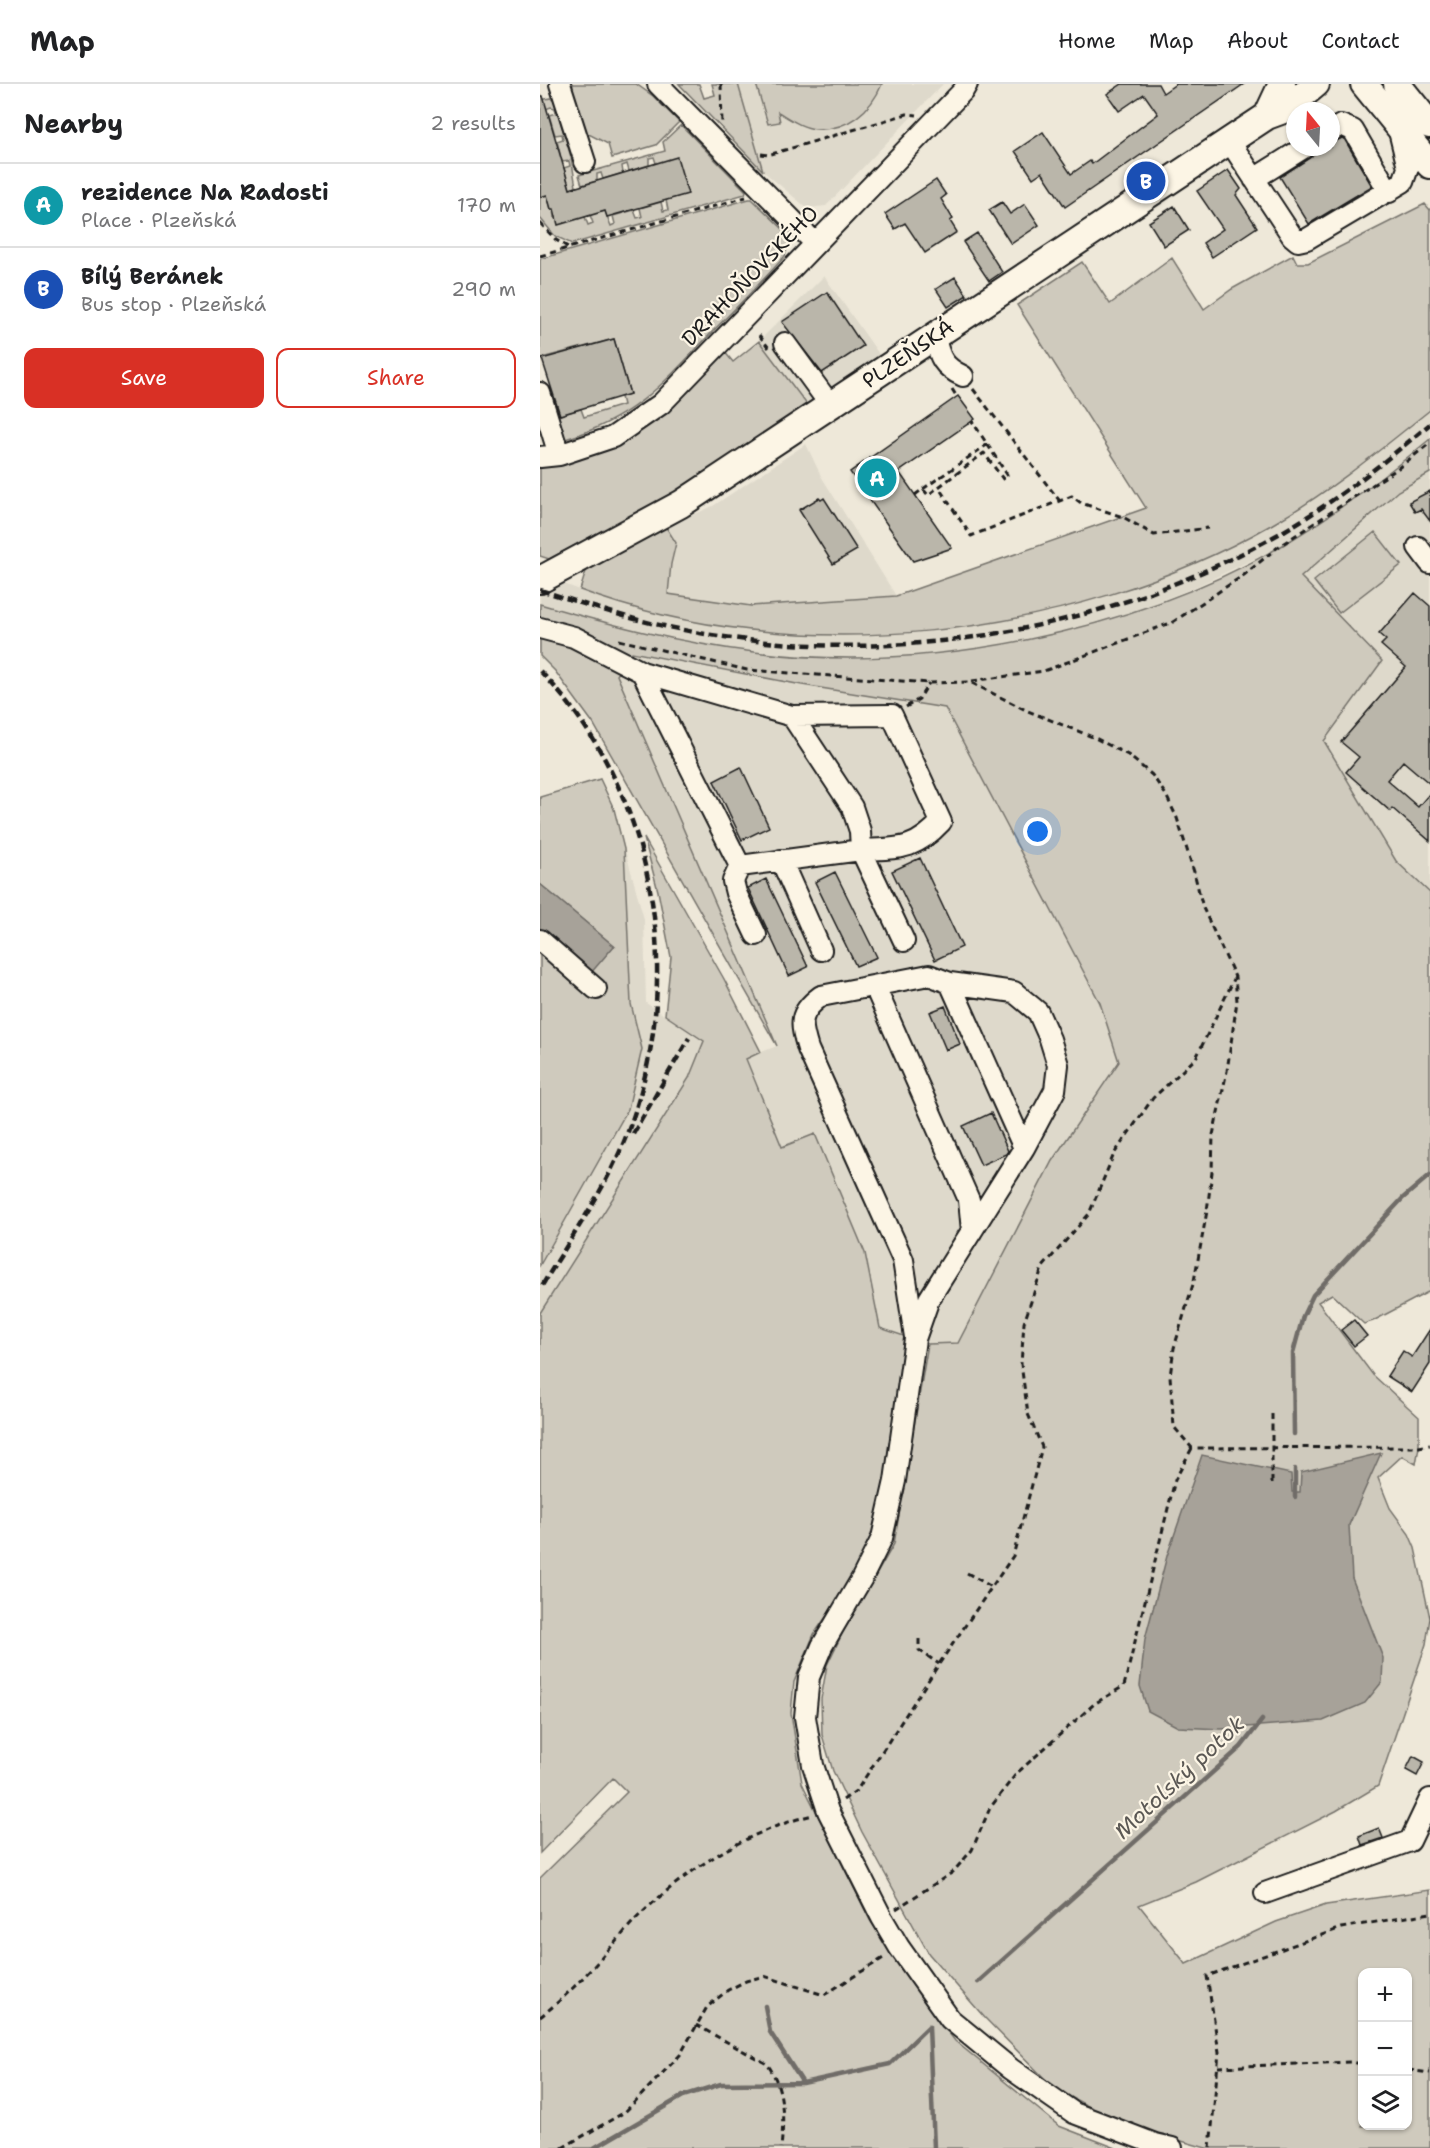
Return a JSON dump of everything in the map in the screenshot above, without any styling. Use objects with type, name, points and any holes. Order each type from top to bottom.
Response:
[{"type":"main road","name":"PLZEŇSKÁ","points":[[541,580],[681,504],[1268,116],[1286,109],[1316,84]]},
{"type":"main road","points":[[1364,84],[1430,165]]},
{"type":"main road","points":[[1397,84],[1430,125]]},
{"type":"main road","points":[[1268,116],[1282,86]]},
{"type":"street","points":[[560,84],[585,162]]},
{"type":"street","points":[[658,84],[815,243]]},
{"type":"street","name":"DRAHOŇOVSKÉHO","points":[[549,456],[613,438],[661,404],[963,91],[967,84]]},
{"type":"street","points":[[1230,142],[1298,242],[1307,239],[1403,182],[1408,168],[1397,125]]},
{"type":"street","points":[[1340,126],[1347,126],[1353,130],[1389,192]]},
{"type":"street","points":[[1254,179],[1291,156]]},
{"type":"street","points":[[935,336],[938,353],[950,370],[963,376]]},
{"type":"street","points":[[785,343],[831,406]]},
{"type":"street","points":[[540,393],[549,456]]},
{"type":"street","points":[[540,628],[574,637],[642,672],[792,716],[892,715],[941,822],[926,838],[904,848],[861,850],[740,866]]},
{"type":"street","points":[[642,672],[740,866]]},
{"type":"street","points":[[792,716],[852,807],[860,831],[861,850],[904,941]]},
{"type":"street","points":[[781,860],[821,950]]},
{"type":"street","points":[[740,866],[733,881],[736,893],[756,935]]},
{"type":"street","points":[[540,940],[596,988]]},
{"type":"street","points":[[915,1340],[903,1260],[808,1049],[801,1026],[807,1007],[821,996],[929,975],[950,983],[1014,992],[1038,1012],[1058,1065],[1056,1090],[1024,1148],[929,1299],[915,1340],[895,1481],[882,1538],[862,1578],[822,1646],[809,1677],[805,1717],[813,1765],[828,1811],[882,1918],[899,1947],[950,2019],[1074,2114],[1172,2148]]},
{"type":"street","points":[[950,983],[1024,1148]]},
{"type":"street","points":[[875,987],[969,1200],[972,1231]]},
{"type":"street","points":[[1265,1893],[1410,1841],[1430,1799]]},
{"type":"path","points":[[721,84],[723,135]]},
{"type":"path","points":[[761,154],[768,155],[907,114],[922,117]]},
{"type":"path","points":[[540,256],[764,192]]},
{"type":"path","points":[[540,223],[556,240],[569,248]]},
{"type":"path","points":[[963,376],[1059,500]]},
{"type":"path","points":[[923,489],[928,495],[984,453],[1003,479],[1008,476],[972,421]]},
{"type":"path","points":[[610,639],[747,669],[928,683],[970,682],[1044,671],[1173,622],[1244,575],[1278,547],[1397,469],[1430,443]]},
{"type":"path","points":[[915,495],[988,444]]},
{"type":"path","points":[[941,491],[971,536],[1072,496],[1082,503],[1123,517],[1154,535],[1208,528]]},
{"type":"path","points":[[970,682],[1028,711],[1095,738],[1128,755],[1152,775],[1166,795],[1177,818],[1203,908],[1235,977],[1237,1001],[1227,1071],[1213,1135],[1212,1173],[1207,1211],[1194,1281],[1174,1348],[1170,1376],[1174,1427],[1192,1448],[1419,1447],[1430,1445]]},
{"type":"path","points":[[892,715],[919,699],[928,683]]},
{"type":"path","points":[[540,2017],[560,2002],[642,1912],[680,1880],[732,1847],[785,1822],[828,1811],[857,1790],[1013,1556],[1042,1447],[1028,1414],[1021,1364],[1024,1323],[1042,1269],[1089,1214],[1113,1154],[1153,1098],[1196,1058],[1235,977]]},
{"type":"path","points":[[1272,1414],[1272,1487]]},
{"type":"path","points":[[882,1918],[953,1872],[972,1850],[990,1808],[1016,1774],[1094,1704],[1124,1686],[1175,1480],[1192,1448]]},
{"type":"path","points":[[967,1573],[992,1587]]},
{"type":"path","points":[[919,1639],[919,1650],[939,1664]]},
{"type":"path","points":[[1210,2148],[1219,2052],[1207,1976],[1341,1928],[1430,1913]]},
{"type":"path","points":[[562,2148],[624,2112],[680,2055],[707,2007],[728,1990],[746,1981],[764,1976],[824,1995],[899,1947]]},
{"type":"path","points":[[696,2025],[758,2058],[774,2073],[784,2116],[782,2148]]},
{"type":"path","points":[[1217,2067],[1358,2063]]},
{"type":"path","points":[[1412,2071],[1430,2073]]},
{"type":"shaded area","points":[[573,84],[636,84],[653,96],[679,122],[656,145],[612,158],[608,144],[577,128],[566,91],[572,90]]},
{"type":"shaded area","points":[[679,84],[699,84],[704,98],[715,95],[712,84],[738,84],[763,171]]},
{"type":"shaded area","points":[[738,84],[943,84],[826,206],[807,208],[763,171]]},
{"type":"shaded area","points":[[756,84],[882,84],[871,103],[848,123],[838,127],[816,129],[801,125],[778,112],[780,122],[768,124]]},
{"type":"shaded area","points":[[551,98],[554,100],[571,157],[576,187],[570,189],[564,168],[570,166],[569,161],[562,162],[557,141],[563,139],[562,134],[555,135],[549,115],[556,113],[555,108],[540,111],[540,100]]},
{"type":"shaded area","points":[[681,125],[746,191],[745,194],[572,244],[555,236],[540,218],[540,197],[547,195],[551,209],[554,209],[555,218],[585,217],[588,225],[593,223],[590,215],[605,211],[611,226],[615,224],[613,216],[634,210],[637,218],[642,217],[640,208],[661,202],[663,211],[668,210],[666,200],[687,194],[685,180],[656,163],[654,157],[649,158],[649,165],[629,171],[627,164],[622,166],[623,173],[603,179],[601,173],[597,174],[597,181],[582,185],[579,175],[665,151],[663,142]]},
{"type":"shaded area","points":[[752,199],[782,228],[789,240],[785,256],[681,365],[648,396],[611,421],[565,439],[561,435],[550,399],[554,396],[560,415],[581,409],[584,417],[623,405],[621,397],[630,394],[614,339],[542,358],[540,361],[540,259]]},
{"type":"shaded area","points":[[1425,204],[1430,210],[1430,410],[1353,471],[1292,513],[1193,564],[1110,595],[1022,617],[931,631],[840,635],[750,630],[663,615],[580,590],[587,568],[666,527],[676,543],[668,594],[751,606],[896,596],[1146,508],[1017,305],[1082,262],[1110,304],[1172,258],[1204,309],[1232,289],[1293,255],[1297,263],[1308,263]]},
{"type":"shaded area","points":[[824,276],[881,357],[808,406],[759,341]]},
{"type":"shaded area","points":[[759,341],[808,406],[675,493],[549,559],[540,556],[540,468],[567,462],[724,351],[733,362]]},
{"type":"shaded area","points":[[1430,410],[1430,439],[1380,480],[1326,519],[1281,546],[1195,587],[1141,609],[1055,634],[956,652],[863,658],[815,657],[756,653],[660,637],[540,604],[540,575],[604,599],[665,615],[759,630],[907,633],[953,629],[1050,612],[1133,587],[1186,567],[1270,526],[1366,462]]},
{"type":"shaded area","points":[[1430,439],[1430,473],[1398,491],[1301,577],[1382,661],[1324,741],[1396,861],[1430,893],[1430,1291],[1364,1324],[1332,1294],[1318,1302],[1373,1375],[1419,1417],[1419,1447],[1416,1464],[1402,1456],[1378,1478],[1390,1508],[1409,1534],[1415,1548],[1430,1618],[1426,1644],[1378,1786],[1336,1811],[1196,1882],[1139,1905],[1186,1964],[1276,1922],[1326,1905],[1430,1890],[1430,2148],[1206,2148],[1110,2118],[1054,2088],[985,2018],[929,1954],[862,1832],[833,1771],[822,1735],[821,1699],[827,1665],[844,1630],[894,1544],[928,1344],[958,1343],[1052,1161],[1119,1062],[1100,1003],[945,708],[802,685],[632,652],[617,675],[777,1046],[593,723],[555,671],[540,656],[540,604],[672,638],[754,652],[820,657],[889,657],[958,651],[1027,640],[1095,623],[1161,602],[1224,576],[1283,545],[1358,495]]},
{"type":"shaded area","points":[[806,444],[821,476],[896,596],[751,606],[667,594],[676,543],[666,527],[713,506]]},
{"type":"shaded area","points":[[1430,473],[1430,893],[1396,861],[1324,741],[1301,577],[1398,491]]},
{"type":"shaded area","points":[[1375,532],[1401,565],[1339,613],[1314,581]]},
{"type":"shaded area","points":[[632,652],[802,685],[945,708],[1100,1003],[1119,1062],[1052,1161],[958,1343],[928,1344],[880,1328],[865,1253],[815,1134],[782,1147],[746,1058],[777,1046],[617,675]]},
{"type":"shaded area","points":[[600,779],[614,809],[644,919],[646,1003],[704,1041],[689,1078],[540,1313],[540,797]]},
{"type":"shaded area","points":[[600,779],[614,809],[624,849],[631,1004],[642,1049],[628,1109],[540,1265],[540,932],[614,946],[540,884],[540,797]]},
{"type":"shaded area","points":[[644,838],[724,979],[761,1052],[746,1059],[782,1147],[815,1134],[865,1253],[880,1328],[907,1337],[896,1434],[873,1534],[846,1588],[814,1634],[794,1682],[791,1713],[802,1783],[870,1920],[926,2003],[955,2041],[1059,2126],[1116,2148],[540,2148],[540,1878],[627,1792],[613,1778],[540,1853],[540,1313],[689,1078],[704,1041],[665,1015],[671,957],[658,891]]},
{"type":"shaded area","points":[[540,884],[614,946],[590,974],[540,932]]},
{"type":"shaded area","points":[[1381,1453],[1349,1525],[1352,1578],[1383,1658],[1382,1682],[1365,1703],[1323,1721],[1221,1729],[1178,1727],[1148,1711],[1140,1686],[1145,1639],[1167,1556],[1202,1455],[1291,1474],[1292,1492],[1300,1492],[1301,1472]]},
{"type":"building","points":[[1122,84],[1158,84],[1163,93],[1176,84],[1244,84],[1065,207],[1042,172],[1033,178],[1015,151],[1043,132],[1071,174],[1090,161],[1092,164],[1158,114],[1144,94],[1119,111],[1107,94]]},
{"type":"building","points":[[540,96],[543,96],[570,189],[677,157],[688,194],[607,217],[605,211],[558,225],[547,195],[540,197]]},
{"type":"building","points":[[1340,139],[1345,140],[1372,186],[1309,224],[1280,177],[1312,156],[1340,156]]},
{"type":"building","points":[[1228,170],[1241,189],[1236,195],[1257,227],[1212,257],[1203,243],[1223,229],[1197,191]]},
{"type":"building","points":[[936,180],[946,195],[941,199],[953,219],[950,221],[957,232],[925,253],[905,223],[895,229],[885,214]]},
{"type":"building","points":[[1002,202],[1010,214],[1025,204],[1039,225],[1011,244],[989,210]]},
{"type":"building","points":[[1174,206],[1189,230],[1164,246],[1149,222]]},
{"type":"building","points":[[977,233],[1002,272],[989,281],[963,242]]},
{"type":"building","points":[[955,277],[967,295],[948,307],[936,289]]},
{"type":"building","points":[[827,292],[863,346],[822,373],[782,322]]},
{"type":"building","points":[[614,339],[630,394],[560,415],[542,359]]},
{"type":"building","points":[[958,396],[975,419],[899,472],[952,548],[913,561],[850,472]]},
{"type":"building","points":[[1430,491],[1430,521],[1421,509],[1415,512],[1409,502]]},
{"type":"building","points":[[819,498],[821,500],[824,498],[857,550],[833,564],[799,510]]},
{"type":"building","points":[[1415,593],[1430,606],[1430,784],[1403,761],[1387,780],[1418,807],[1430,793],[1430,841],[1392,808],[1390,811],[1346,772],[1359,757],[1341,742],[1406,667],[1381,645],[1386,640],[1379,634]]},
{"type":"building","points":[[741,767],[769,827],[742,840],[714,781]]},
{"type":"building","points":[[920,858],[962,947],[935,960],[892,871]]},
{"type":"building","points":[[835,872],[877,957],[856,966],[815,882]]},
{"type":"building","points":[[766,879],[808,967],[789,976],[748,888]]},
{"type":"building","points":[[945,1006],[960,1044],[946,1050],[930,1012]]},
{"type":"building","points":[[991,1113],[1008,1151],[981,1165],[963,1126]]},
{"type":"building","points":[[1354,1320],[1367,1336],[1354,1346],[1341,1330]]},
{"type":"building","points":[[1430,1329],[1430,1364],[1412,1392],[1387,1376],[1403,1351],[1412,1357]]},
{"type":"building","points":[[1413,1756],[1424,1762],[1417,1776],[1406,1770]]},
{"type":"building","points":[[1379,1828],[1383,1838],[1362,1845],[1359,1836]]},
{"type":"waterway","name":"Motolský potok","points":[[1294,1434],[1293,1353],[1303,1316],[1313,1295],[1403,1198],[1430,1175]]},
{"type":"waterway","name":"Motolský potok","points":[[1295,1469],[1295,1497]]},
{"type":"waterway","name":"Motolský potok","points":[[978,1982],[1241,1747],[1262,1720]]},
{"type":"waterway","points":[[765,2006],[770,2032],[803,2083]]},
{"type":"waterway","points":[[929,2026],[934,2148]]},
{"type":"waterway","name":"Motolský potok","points":[[594,2148],[683,2096],[721,2084],[803,2083],[890,2064],[929,2026]]},
{"type":"railway","points":[[540,590],[602,610],[664,626],[742,639],[820,645],[899,644],[977,636],[1055,622],[1130,600],[1204,571],[1275,536],[1336,498],[1430,424]]},
{"type":"railway","points":[[540,671],[581,720],[613,775],[636,833],[651,895],[657,958],[654,1021],[643,1084],[623,1144],[595,1200],[540,1289]]},
{"type":"railway","points":[[633,1134],[689,1038]]},
{"type":"place","name":"Bílý Beránek","points":[[1146,181]]},
{"type":"place","name":"rezidence Na Radosti","points":[[877,478]]}]
